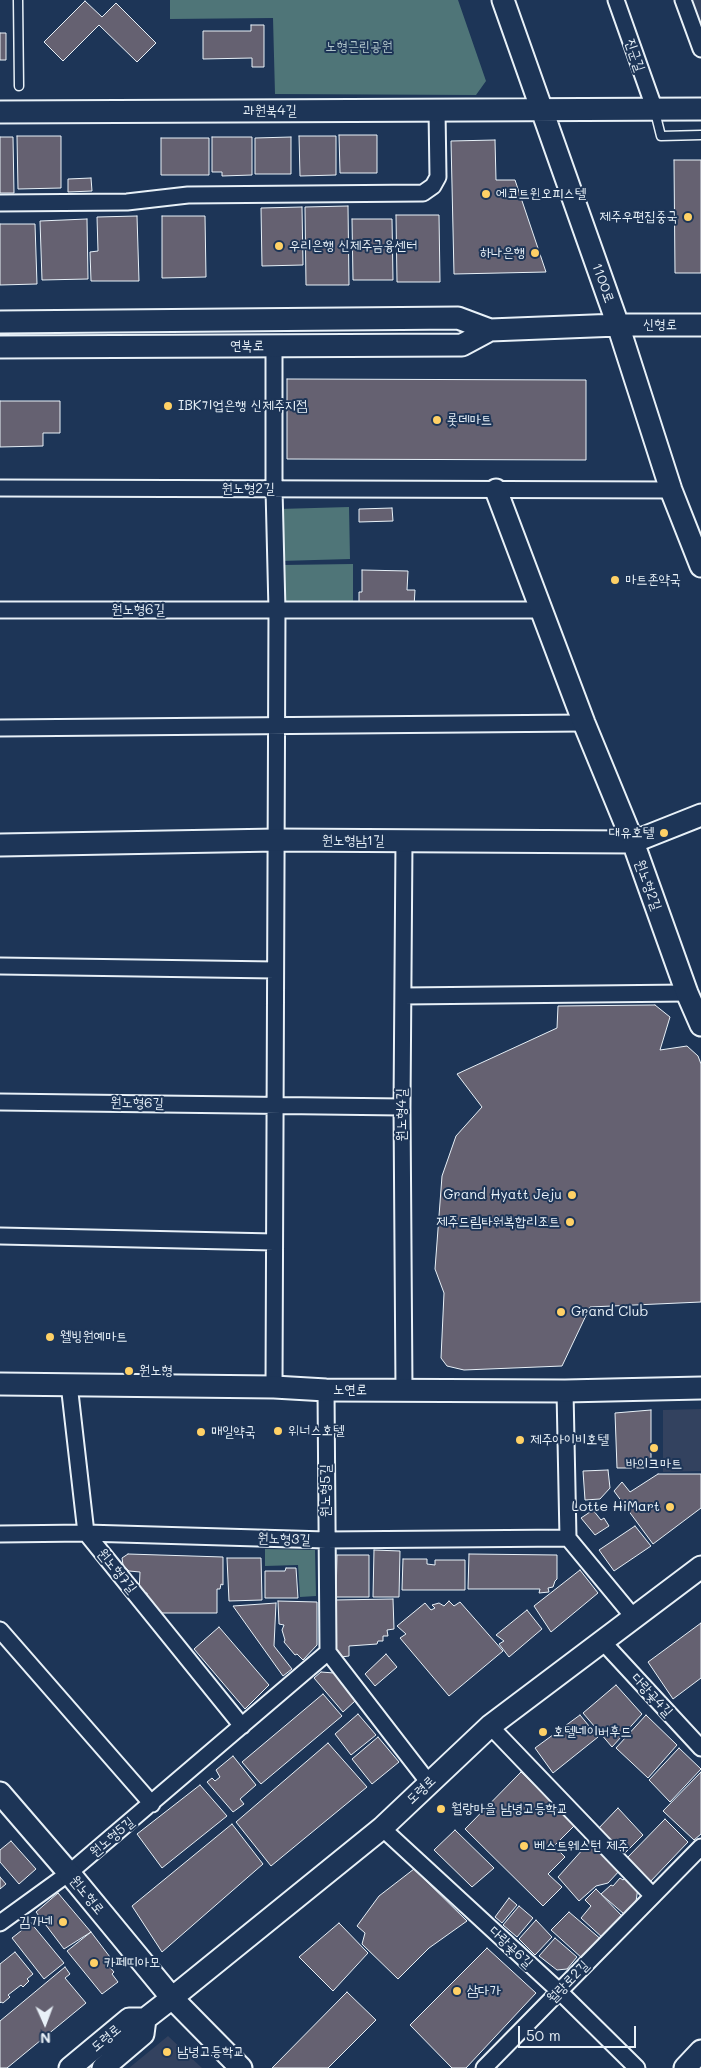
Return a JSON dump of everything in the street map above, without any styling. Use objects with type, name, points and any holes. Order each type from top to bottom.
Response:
[{"type":"main road","name":"1100로","points":[[503,0],[618,325],[671,490],[701,566]]},
{"type":"main road","name":"과원북4길","points":[[0,112],[540,109]]},
{"type":"main road","points":[[540,109],[701,109]]},
{"type":"main road","name":"연북로","points":[[0,322],[458,318],[490,330],[618,325]]},
{"type":"main road","name":"신형로","points":[[618,325],[701,324]]},
{"type":"main road","name":"연북로","points":[[0,347],[462,345],[490,330]]},
{"type":"main road","name":"원노형2길","points":[[496,490],[543,610],[584,723],[633,842],[687,993],[701,1025]]},
{"type":"main road","name":"원노형남1길","points":[[0,845],[276,840],[633,842],[701,815]]},
{"type":"main road","name":"노연로","points":[[0,1384],[274,1387],[326,1390],[701,1388]]},
{"type":"main road","name":"도령로","points":[[103,2068],[143,2034],[146,2019],[382,1828],[490,1726],[635,1619],[701,1567]]},
{"type":"main road","name":"원노형로","points":[[0,1793],[172,1998],[241,2068]]},
{"type":"main road","name":"도령로","points":[[70,2068],[130,2018],[146,2019]]},
{"type":"main road","points":[[686,2068],[701,2051]]},
{"type":"street","name":"진군길","points":[[616,0],[655,110]]},
{"type":"street","points":[[683,0],[701,48]]},
{"type":"street","points":[[0,203],[127,202],[188,195],[423,193],[433,186],[438,177],[437,110]]},
{"type":"street","points":[[274,346],[274,489],[277,610],[274,1387]]},
{"type":"street","name":"원노형2길","points":[[0,488],[671,490]]},
{"type":"street","name":"원노형6길","points":[[0,610],[277,610]]},
{"type":"street","points":[[277,610],[543,610]]},
{"type":"street","points":[[0,728],[584,723]]},
{"type":"street","name":"원노형4길","points":[[404,841],[402,1107],[404,1390]]},
{"type":"street","points":[[0,966],[276,970]]},
{"type":"street","points":[[404,996],[687,993]]},
{"type":"street","name":"원노형6길","points":[[0,1102],[402,1107]]},
{"type":"street","points":[[0,1236],[274,1242]]},
{"type":"street","points":[[69,1384],[86,1533]]},
{"type":"street","name":"원노형5길","points":[[0,1923],[69,1873],[328,1652],[326,1390]]},
{"type":"street","points":[[565,1390],[568,1538],[635,1619]]},
{"type":"street","name":"원노형3길","points":[[0,1534],[86,1533],[326,1540],[568,1538]]},
{"type":"street","name":"원노형7길","points":[[86,1533],[242,1726]]},
{"type":"street","points":[[0,1630],[152,1804]]},
{"type":"street","name":"다랑곶4길","points":[[603,1642],[701,1748]]},
{"type":"street","points":[[328,1652],[429,1783]]},
{"type":"street","points":[[490,1726],[652,1896]]},
{"type":"street","name":"다랑곶6길","points":[[382,1828],[559,1992],[637,2068]]},
{"type":"street","name":"월랑로2길","points":[[484,2068],[701,1847]]},
{"type":"lane","points":[[18,0],[19,86]]},
{"type":"lane","points":[[655,110],[661,136],[701,135]]},
{"type":"shaded area","points":[[689,0],[701,0],[701,32]]},
{"type":"shaded area","points":[[701,1409],[701,1471],[663,1472],[663,1410]]},
{"type":"shaded area","name":"남녕고등학교","points":[[168,2036],[202,2068],[129,2068]]},
{"type":"green space","name":"노형근린공원","points":[[170,0],[458,0],[486,81],[476,95],[275,94],[273,18],[170,19]]},
{"type":"green space","points":[[349,507],[350,559],[280,561],[279,509]]},
{"type":"green space","points":[[353,564],[353,605],[282,606],[282,565]]},
{"type":"green space","points":[[265,1549],[315,1550],[316,1596],[300,1597],[298,1565],[265,1566]]},
{"type":"building","points":[[85,1],[102,17],[116,3],[156,43],[137,62],[99,25],[63,61],[44,42]]},
{"type":"building","points":[[251,25],[264,25],[264,67],[252,67],[252,58],[203,59],[203,31],[251,31]]},
{"type":"building","points":[[0,33],[6,33],[6,60],[0,60]]},
{"type":"building","points":[[339,135],[377,135],[377,173],[340,173]]},
{"type":"building","points":[[17,136],[61,136],[61,188],[18,189]]},
{"type":"building","points":[[299,136],[336,136],[336,175],[300,176]]},
{"type":"building","points":[[0,137],[13,137],[14,193],[0,193]]},
{"type":"building","points":[[212,137],[252,137],[252,175],[222,176],[222,172],[212,172]]},
{"type":"building","points":[[291,137],[291,174],[255,174],[255,138]]},
{"type":"building","points":[[161,138],[209,138],[209,175],[161,175]]},
{"type":"building","name":"에코트윈오피스텔","points":[[495,140],[496,180],[515,180],[546,272],[454,274],[451,141]]},
{"type":"building","name":"제주우편집중국","points":[[674,160],[701,160],[701,273],[675,273]]},
{"type":"building","points":[[91,178],[92,191],[68,192],[68,179]]},
{"type":"building","points":[[348,206],[349,285],[306,285],[305,207]]},
{"type":"building","points":[[302,207],[303,265],[262,266],[261,208]]},
{"type":"building","points":[[396,215],[439,215],[440,282],[397,282]]},
{"type":"building","points":[[137,216],[139,281],[91,281],[90,252],[98,251],[97,217]]},
{"type":"building","points":[[162,216],[205,216],[206,277],[162,278]]},
{"type":"building","points":[[87,219],[88,279],[42,280],[40,221]]},
{"type":"building","points":[[352,219],[392,219],[393,280],[353,280]]},
{"type":"building","points":[[0,224],[35,224],[37,284],[0,285]]},
{"type":"building","name":"롯데마트","points":[[287,379],[586,380],[586,460],[287,459]]},
{"type":"building","points":[[0,401],[60,401],[60,433],[43,433],[43,446],[0,447]]},
{"type":"building","points":[[392,508],[393,521],[359,522],[359,509]]},
{"type":"building","points":[[362,570],[408,571],[407,590],[415,590],[414,607],[359,606],[359,592],[362,592]]},
{"type":"building","name":"제주드림타워복합리조트","points":[[655,1005],[670,1017],[660,1050],[687,1046],[698,1056],[701,1064],[701,1302],[590,1307],[562,1366],[464,1370],[447,1366],[441,1358],[444,1293],[435,1269],[442,1176],[456,1136],[482,1107],[457,1074],[557,1028],[558,1006]]},
{"type":"building","points":[[651,1410],[651,1468],[617,1468],[615,1413]]},
{"type":"building","points":[[608,1470],[610,1488],[600,1499],[585,1500],[583,1471]]},
{"type":"building","points":[[658,1474],[701,1474],[701,1508],[653,1544],[614,1491],[622,1482],[630,1492]]},
{"type":"building","points":[[593,1510],[601,1520],[604,1518],[609,1526],[595,1535],[581,1518]]},
{"type":"building","points":[[635,1526],[651,1546],[614,1571],[599,1550]]},
{"type":"building","points":[[374,1550],[400,1551],[399,1597],[373,1597]]},
{"type":"building","points":[[128,1554],[223,1557],[223,1585],[221,1584],[220,1589],[217,1589],[217,1613],[156,1613],[155,1605],[147,1604],[147,1593],[139,1593],[140,1572],[129,1571],[123,1565],[122,1558]]},
{"type":"building","points":[[469,1554],[557,1555],[557,1579],[553,1587],[548,1588],[549,1592],[539,1593],[540,1589],[468,1589]]},
{"type":"building","points":[[337,1555],[369,1555],[369,1597],[336,1597]]},
{"type":"building","points":[[227,1558],[261,1558],[262,1600],[229,1601]]},
{"type":"building","points":[[403,1559],[427,1559],[427,1564],[435,1565],[435,1560],[465,1560],[465,1590],[402,1590]]},
{"type":"building","points":[[286,1568],[296,1568],[298,1598],[265,1598],[265,1571],[285,1571]]},
{"type":"building","points":[[580,1570],[598,1593],[551,1632],[534,1606]]},
{"type":"building","points":[[393,1599],[394,1629],[387,1630],[388,1636],[383,1636],[383,1641],[378,1641],[377,1644],[349,1646],[349,1656],[341,1657],[333,1647],[334,1600]]},
{"type":"building","points":[[278,1601],[317,1602],[317,1645],[303,1660],[297,1654],[295,1655],[284,1642],[282,1630],[284,1625],[279,1624]]},
{"type":"building","points":[[449,1601],[454,1606],[460,1602],[503,1651],[449,1696],[400,1638],[406,1634],[397,1626],[425,1603],[431,1610],[435,1608],[432,1605],[439,1603],[444,1606]]},
{"type":"building","points":[[276,1603],[274,1646],[292,1669],[283,1676],[233,1606]]},
{"type":"building","points":[[527,1610],[542,1629],[509,1657],[499,1644],[504,1641],[496,1635]]},
{"type":"building","points":[[701,1623],[701,1678],[673,1699],[648,1662]]},
{"type":"building","points":[[219,1627],[269,1685],[245,1709],[194,1649]]},
{"type":"building","points":[[386,1654],[397,1667],[375,1686],[365,1674]]},
{"type":"building","points":[[321,1672],[334,1673],[355,1701],[343,1712],[314,1678]]},
{"type":"building","points":[[616,1685],[642,1714],[612,1747],[583,1713]]},
{"type":"building","points":[[323,1694],[342,1716],[261,1784],[242,1762]]},
{"type":"building","points":[[358,1714],[376,1735],[351,1755],[335,1734]]},
{"type":"building","points":[[580,1715],[598,1737],[553,1773],[535,1748]]},
{"type":"building","points":[[646,1715],[677,1745],[648,1778],[616,1748]]},
{"type":"building","points":[[378,1737],[399,1762],[372,1784],[352,1759]]},
{"type":"building","points":[[328,1743],[367,1787],[271,1866],[236,1822]]},
{"type":"building","points":[[679,1748],[701,1769],[670,1802],[649,1780]]},
{"type":"building","points":[[233,1756],[256,1785],[240,1799],[244,1804],[233,1812],[207,1782],[212,1778],[215,1781],[220,1777],[216,1770]]},
{"type":"building","points":[[521,1772],[575,1825],[554,1846],[565,1857],[548,1874],[562,1887],[543,1906],[465,1829]]},
{"type":"building","points":[[701,1772],[701,1834],[694,1840],[663,1811]]},
{"type":"building","points":[[200,1785],[227,1816],[162,1868],[137,1834]]},
{"type":"building","points":[[618,1808],[643,1835],[623,1855],[597,1830]]},
{"type":"building","points":[[665,1819],[688,1842],[649,1883],[626,1859]]},
{"type":"building","points":[[232,1824],[263,1864],[162,1952],[132,1906]]},
{"type":"building","points":[[455,1830],[494,1868],[472,1887],[434,1850]]},
{"type":"building","points":[[593,1838],[622,1868],[608,1883],[596,1886],[579,1901],[558,1877]]},
{"type":"building","points":[[11,1841],[36,1869],[19,1884],[0,1862],[0,1850]]},
{"type":"building","points":[[414,1869],[467,1921],[429,1948],[398,1979],[362,1944],[365,1933],[357,1926],[379,1896]]},
{"type":"building","points":[[0,1877],[6,1884],[0,1889]]},
{"type":"building","points":[[627,1877],[638,1887],[636,1902],[624,1914],[601,1894],[611,1885],[613,1886],[620,1878],[623,1880]]},
{"type":"building","points":[[596,1889],[622,1916],[604,1939],[581,1918],[591,1906],[585,1900]]},
{"type":"building","name":"김가네","points":[[58,1893],[91,1932],[64,1949],[36,1912]]},
{"type":"building","points":[[509,1898],[517,1905],[502,1923],[495,1917]]},
{"type":"building","points":[[519,1906],[533,1918],[517,1937],[503,1925]]},
{"type":"building","points":[[569,1912],[603,1941],[583,1959],[551,1930]]},
{"type":"building","points":[[536,1920],[552,1937],[535,1955],[519,1939]]},
{"type":"building","points":[[31,1923],[64,1963],[44,1979],[12,1938]]},
{"type":"building","points":[[339,1923],[368,1953],[333,1991],[299,1957]]},
{"type":"building","name":"카페띠아모","points":[[91,1932],[113,1961],[108,1965],[114,1972],[112,1974],[118,1982],[102,1994],[67,1951]]},
{"type":"building","points":[[555,1938],[577,1957],[567,1969],[557,1970],[539,1956]]},
{"type":"building","points":[[487,1948],[536,1993],[466,2068],[452,2068],[410,2025]]},
{"type":"building","points":[[15,1952],[33,1974],[27,1979],[29,1981],[23,1987],[21,1985],[8,1995],[10,1997],[3,2003],[0,2003],[0,1964]]},
{"type":"building","points":[[65,1967],[70,1974],[65,1978],[86,2003],[7,2068],[0,2068],[0,2021]]},
{"type":"building","points":[[347,1992],[376,2020],[328,2068],[272,2068]]},
{"type":"place","name":"에코트윈오피스텔","points":[[486,194]]},
{"type":"place","name":"제주우편집중국","points":[[688,217]]},
{"type":"place","name":"우리은행 신제주금융센터","points":[[279,246]]},
{"type":"place","name":"하나은행","points":[[535,253]]},
{"type":"place","name":"IBK기업은행 신제주지점","points":[[168,406]]},
{"type":"place","name":"롯데마트","points":[[437,420]]},
{"type":"place","name":"마트존약국","points":[[615,580]]},
{"type":"place","name":"대유호텔","points":[[664,833]]},
{"type":"place","name":"Grand Hyatt Jeju","points":[[572,1195]]},
{"type":"place","name":"제주드림타워복합리조트","points":[[570,1222]]},
{"type":"place","name":"Grand Club","points":[[561,1312]]},
{"type":"place","name":"웰빙원예마트","points":[[50,1337]]},
{"type":"place","name":"원노형","points":[[129,1371]]},
{"type":"place","name":"위너스호텔","points":[[278,1431]]},
{"type":"place","name":"매일약국","points":[[201,1432]]},
{"type":"place","name":"제주아이비호텔","points":[[520,1440]]},
{"type":"place","name":"바이크마트","points":[[654,1448]]},
{"type":"place","name":"Lotte HiMart","points":[[670,1507]]},
{"type":"place","name":"호텔네이버후드","points":[[543,1732]]},
{"type":"place","name":"월랑마을 남녕고등학교","points":[[441,1809]]},
{"type":"place","name":"베스트웨스턴 제주","points":[[524,1846]]},
{"type":"place","name":"김가네","points":[[63,1922]]},
{"type":"place","name":"카페띠아모","points":[[94,1963]]},
{"type":"place","name":"삼다가","points":[[457,1991]]},
{"type":"place","name":"남녕고등학교","points":[[167,2052]]}]
